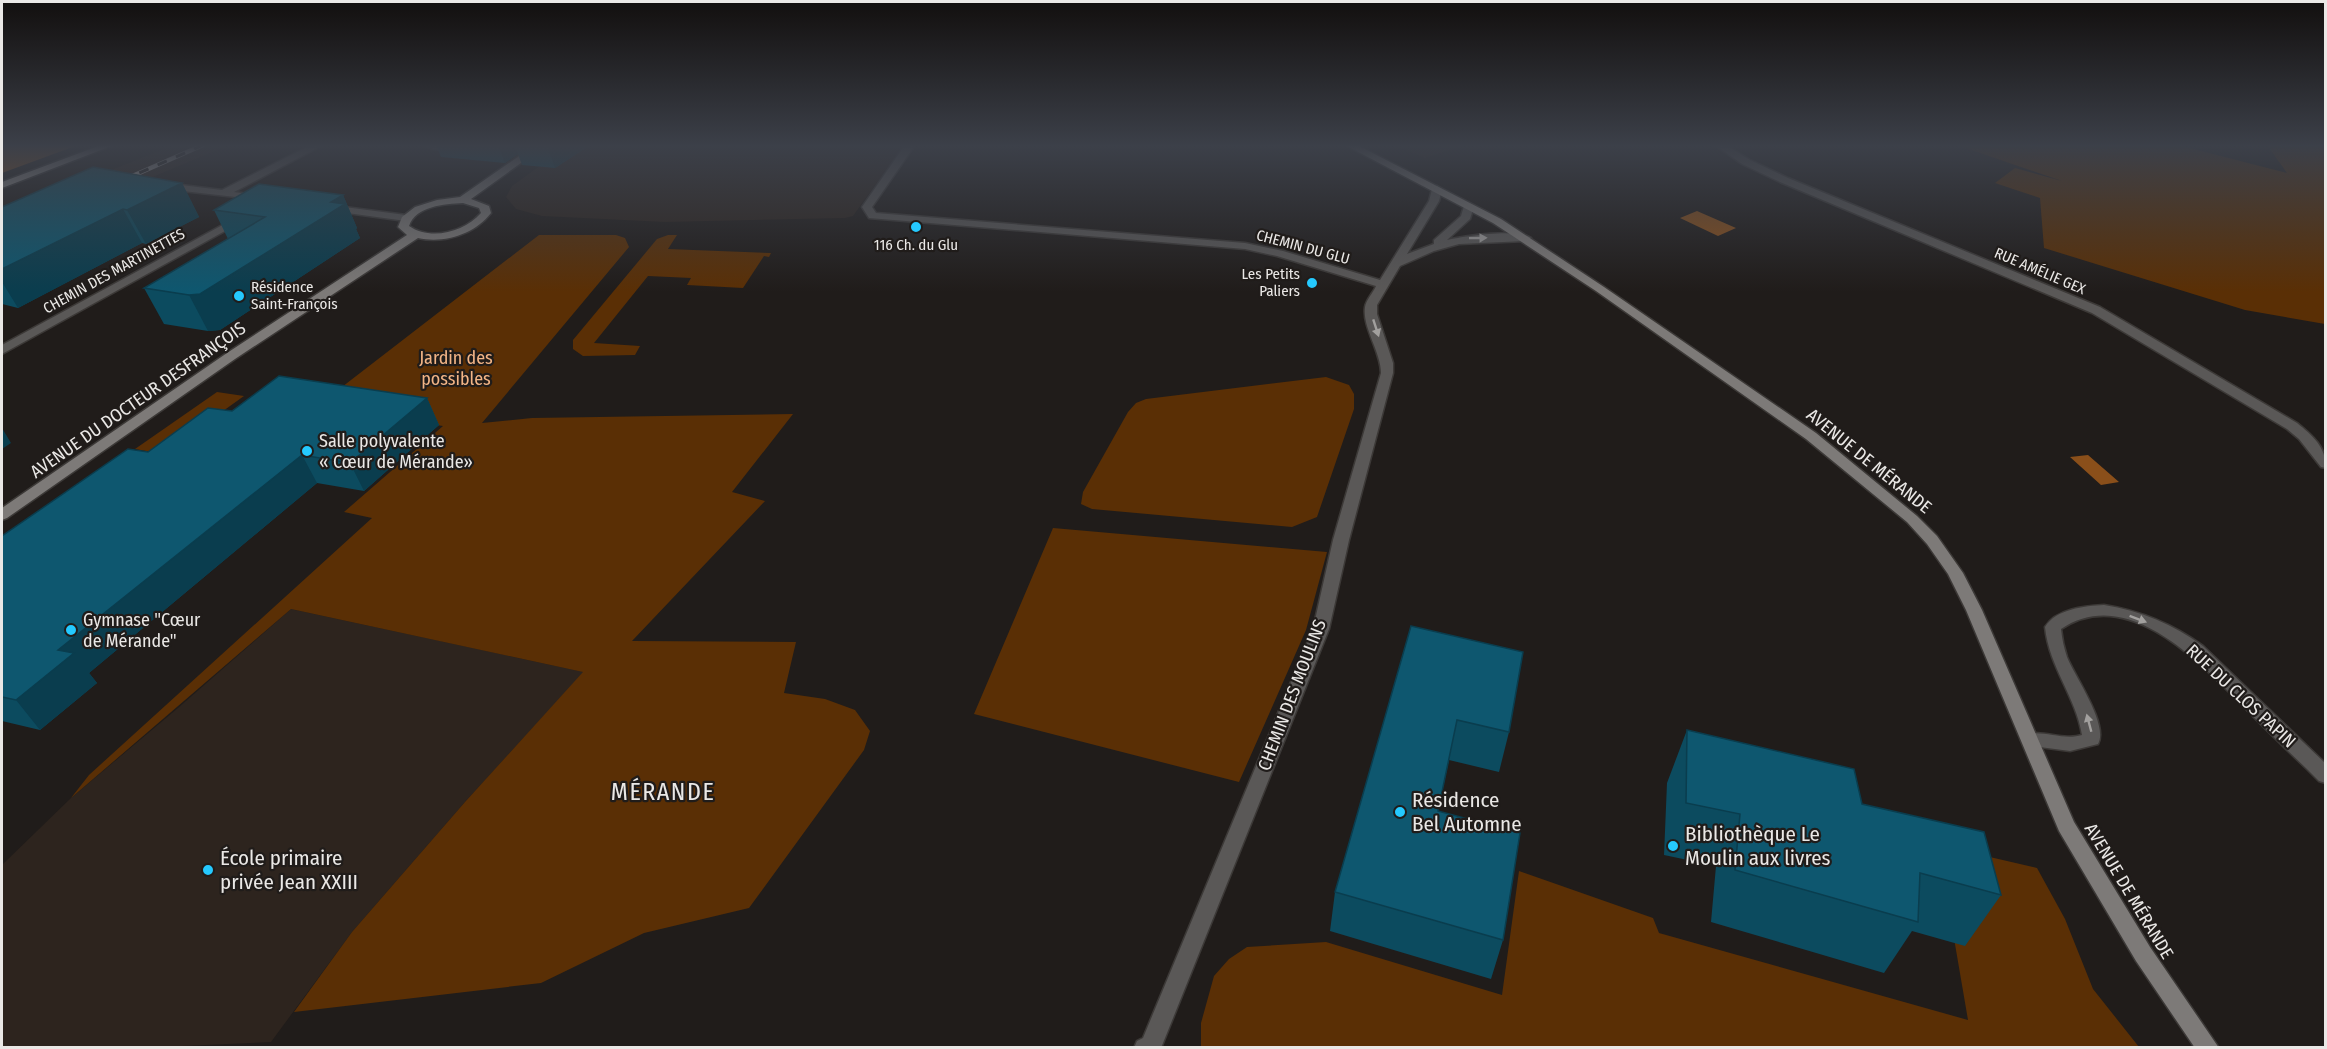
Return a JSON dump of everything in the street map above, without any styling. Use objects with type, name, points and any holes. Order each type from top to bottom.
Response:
[{"type":"main road","points":[[463,200],[484,206],[486,213],[484,218],[457,232],[429,236],[415,235],[403,227],[406,218],[428,206],[463,200],[472,194]]},
{"type":"main road","name":"AVENUE DE MÉRANDE","points":[[1446,194],[1525,238],[1811,436],[1912,519],[1932,540],[1955,573],[2066,825],[2143,954],[2208,1047]]},
{"type":"main road","name":"AVENUE DU DOCTEUR DESFRANÇOIS","points":[[2,516],[231,356],[415,235]]},
{"type":"street","name":"CHEMIN DES MARTINETTES","points":[[2,350],[273,200],[224,194]]},
{"type":"street","name":"CHEMIN DU GLU","points":[[876,194],[867,207],[873,216],[1245,246],[1280,253],[1381,284]]},
{"type":"street","name":"CHEMIN DES MOULINS","points":[[1149,1047],[1321,629],[1341,540],[1387,373],[1387,363],[1371,314],[1371,305],[1381,284],[1396,264],[1434,201],[1436,194]]},
{"type":"street","name":"RUE AMÉLIE GEX","points":[[1817,194],[2096,310],[2292,426],[2304,435],[2325,464]]},
{"type":"street","points":[[320,206],[406,218]]},
{"type":"street","name":"CHEMIN DES MOULINS","points":[[1433,246],[1466,216],[1468,206]]},
{"type":"street","name":"CHEMIN DES MOULINS","points":[[1396,264],[1433,246],[1463,238],[1525,238]]},
{"type":"street","name":"RUE DU CLOS PAPIN","points":[[2030,740],[2075,744],[2092,739],[2090,721],[2059,662],[2053,640],[2053,627],[2063,618],[2076,612],[2100,611],[2129,615],[2162,628],[2193,646],[2325,776]]},
{"type":"shaded area","points":[[54,194],[112,194],[112,194],[2,218]]},
{"type":"shaded area","points":[[508,194],[869,194],[853,216],[845,218],[665,222],[542,216],[516,209],[506,197]]},
{"type":"shaded area","points":[[1697,211],[1736,228],[1718,236],[1680,218]]},
{"type":"shaded area","points":[[2088,455],[2119,482],[2101,485],[2070,457]]},
{"type":"shaded area","points":[[291,609],[584,672],[465,802],[352,932],[271,1042],[139,1048],[2,1048],[2,865],[71,798]]},
{"type":"green space","points":[[2028,194],[2325,194],[2325,324],[2245,310],[2044,248],[2040,198]]},
{"type":"green space","name":"Jardin des possibles","points":[[539,235],[616,235],[625,238],[629,247],[482,423],[532,418],[793,414],[732,492],[765,501],[632,641],[796,642],[784,693],[825,699],[855,710],[870,731],[864,750],[749,908],[644,933],[541,983],[294,1012],[352,932],[465,802],[583,672],[291,609],[71,798],[89,775],[372,518],[344,512],[443,426],[316,407]]},
{"type":"green space","points":[[677,235],[668,249],[771,253],[769,257],[764,256],[743,288],[687,285],[691,278],[648,276],[594,343],[640,346],[635,355],[583,356],[573,349],[573,340],[657,239]]},
{"type":"green space","points":[[1326,377],[1349,385],[1354,394],[1354,409],[1317,517],[1292,527],[1092,509],[1081,504],[1083,492],[1128,412],[1136,403],[1146,399]]},
{"type":"green space","points":[[217,392],[244,396],[163,454],[135,449]]},
{"type":"green space","points":[[1053,528],[1327,552],[1306,630],[1239,782],[974,714]]},
{"type":"green space","points":[[1938,845],[2037,868],[2065,919],[2093,989],[2139,1047],[1201,1048],[1201,1023],[1214,976],[1229,959],[1247,947],[1326,942],[1502,995],[1519,871],[1653,918],[1659,933],[1968,1020]]},
{"type":"building","points":[[32,194],[160,194],[127,210],[123,209],[2,269],[2,207]]},
{"type":"building","points":[[242,194],[335,194],[343,195],[331,202],[345,204],[200,294],[189,295],[144,288],[265,217],[214,210]]},
{"type":"building","points":[[279,376],[427,398],[350,463],[302,455],[58,650],[74,653],[16,700],[2,697],[2,536],[128,449],[148,452],[208,408],[232,411]]},
{"type":"building","name":"Résidence Bel Automne","points":[[1411,626],[1523,652],[1509,732],[1457,720],[1438,811],[1520,833],[1503,940],[1335,892]]},
{"type":"building","points":[[1687,730],[1854,769],[1862,804],[1984,832],[2001,895],[1920,873],[1918,922],[1735,870],[1740,814],[1686,803]]},
{"type":"place","name":"116 Ch. du Glu","points":[[916,227]]},
{"type":"place","name":"Les Petits Paliers","points":[[1312,283]]},
{"type":"place","name":"Résidence Saint-François","points":[[239,296]]},
{"type":"place","name":"Salle polyvalente « Cœur de Mérande»","points":[[307,451]]},
{"type":"place","name":"Gymnase \"Cœur de Mérande\"","points":[[71,630]]},
{"type":"place","name":"Résidence Bel Automne","points":[[1400,812]]},
{"type":"place","name":"Bibliothèque Le Moulin aux livres","points":[[1673,846]]},
{"type":"place","name":"École primaire privée Jean XXIII","points":[[208,870]]},
{"type":"district","name":"MÉRANDE","points":[[663,792]]}]
